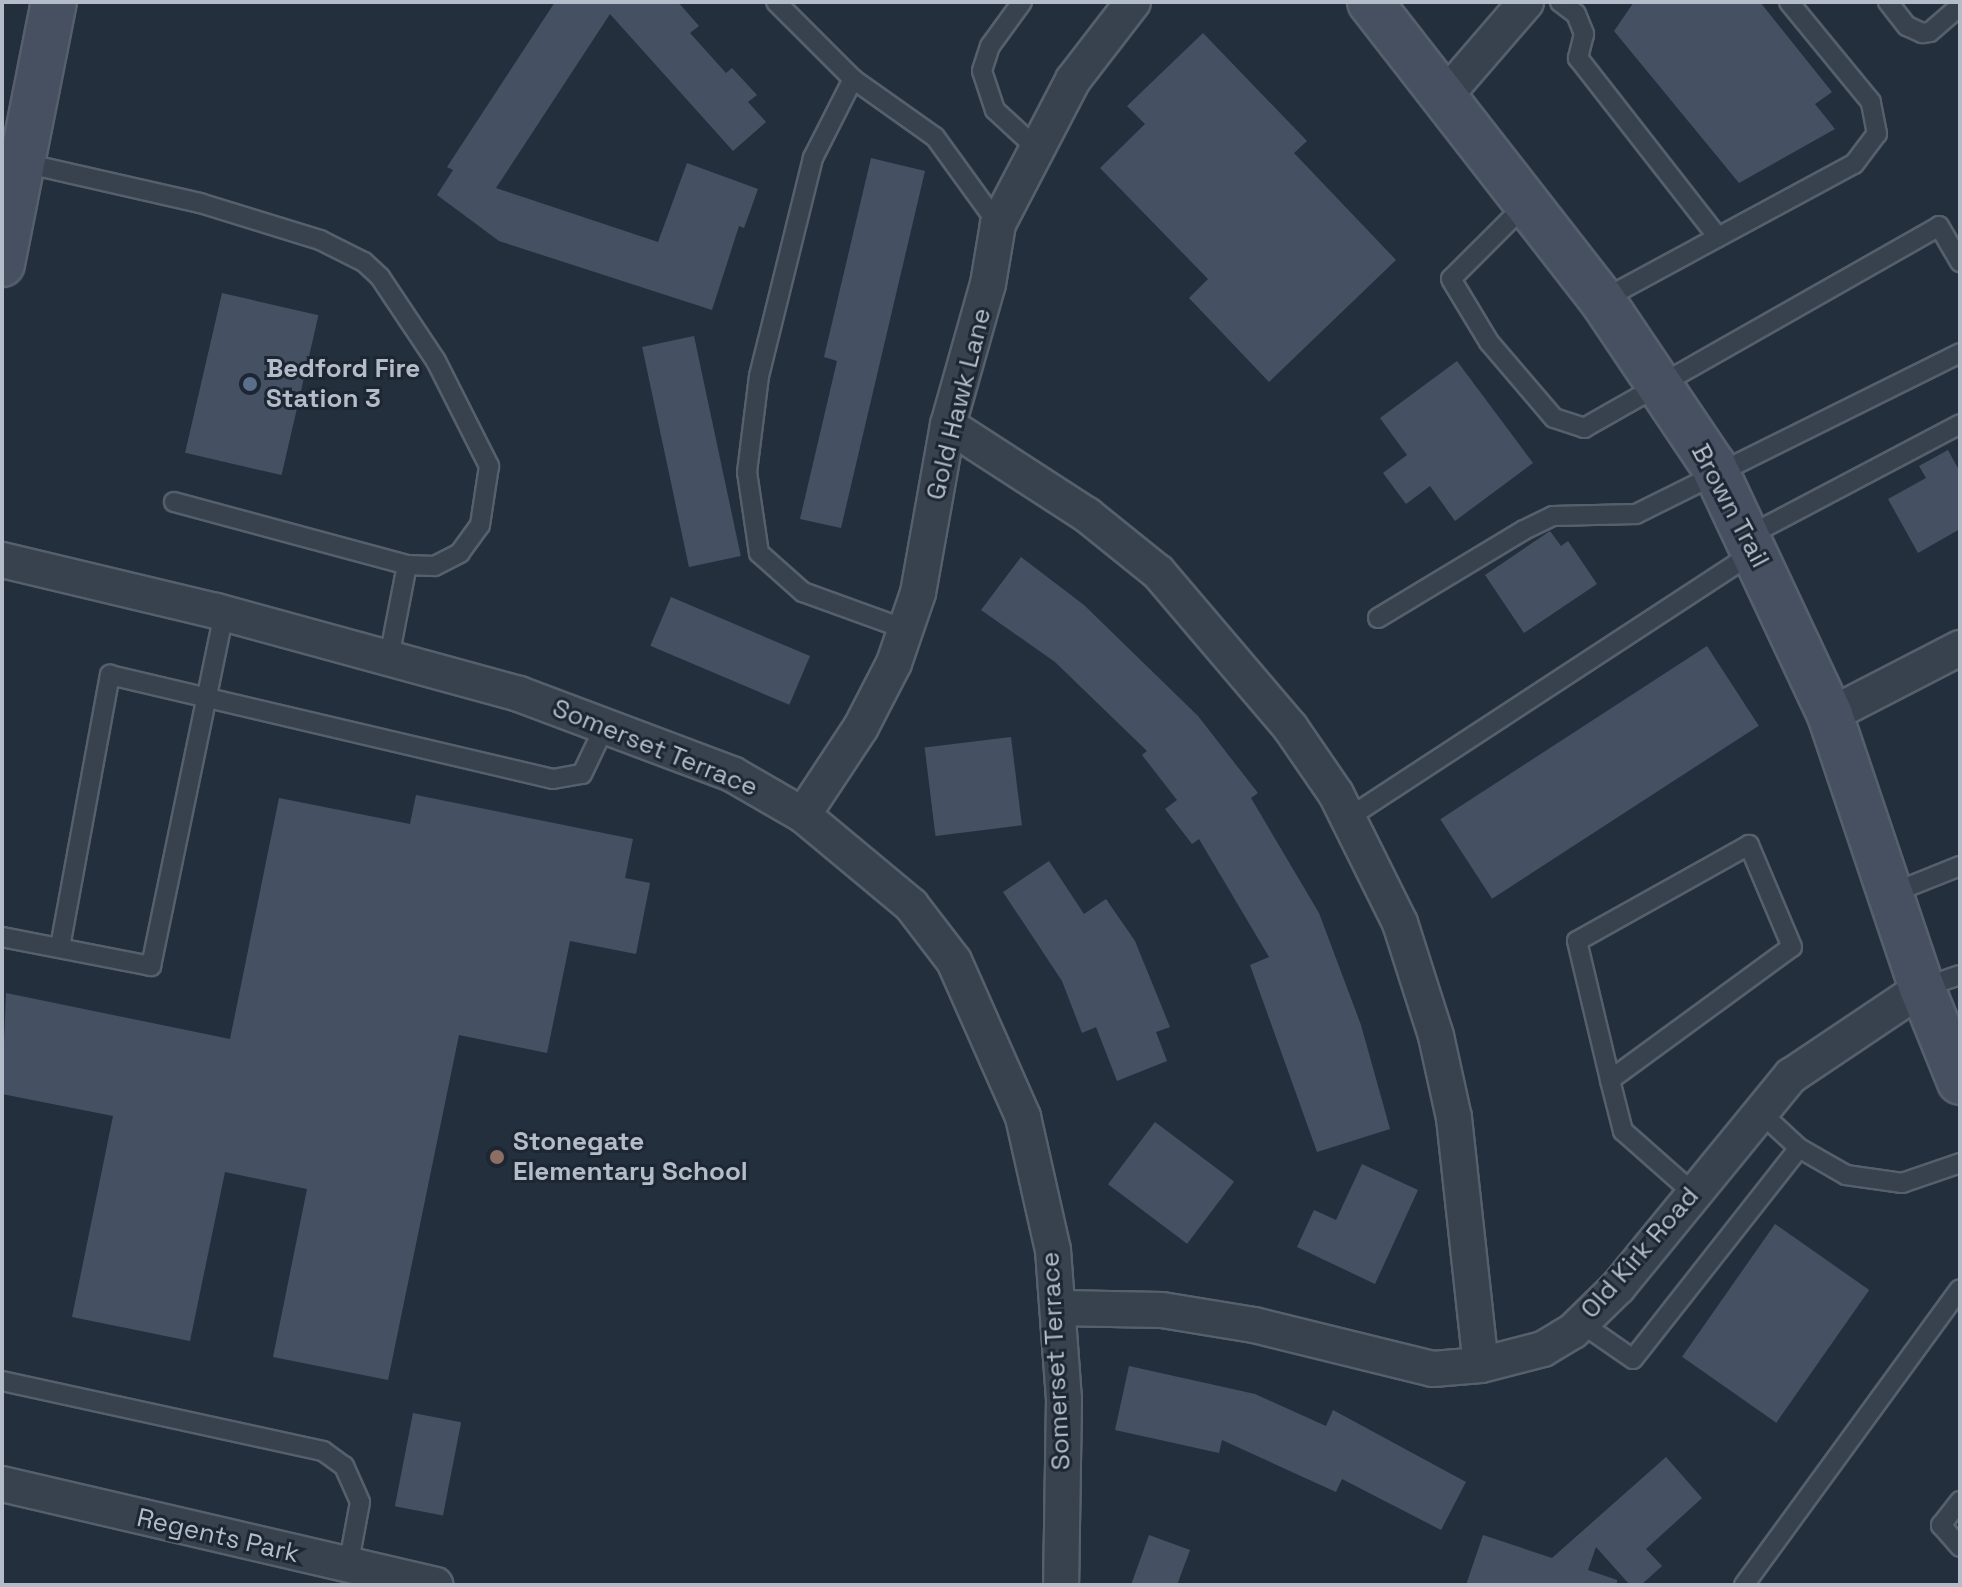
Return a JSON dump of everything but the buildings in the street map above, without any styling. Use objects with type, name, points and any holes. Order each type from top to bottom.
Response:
[{"type":"street","points":[[2,264],[20,134],[54,2]]},
{"type":"street","name":"Gold Hawk Lane","points":[[803,815],[861,727],[918,593],[948,425],[988,284],[998,224],[1035,147],[1073,80],[1133,2]]},
{"type":"street","points":[[1445,96],[1526,2]]},
{"type":"street","name":"Brown Trail","points":[[1372,3],[1602,300],[1717,472],[1830,715],[1890,894],[1941,982],[1960,1082]]},
{"type":"street","points":[[948,425],[1087,515],[1158,572],[1290,727],[1348,818],[1400,923],[1436,1036],[1454,1118],[1481,1365]]},
{"type":"street","name":"Somerset Terrace","points":[[2,560],[224,613],[519,694],[732,774],[803,815],[911,905],[954,961],[1023,1117],[1053,1250],[1064,1399],[1061,1585]]},
{"type":"street","points":[[1830,715],[1960,648]]},
{"type":"street","name":"Old Kirk Road","points":[[1059,1308],[1162,1310],[1254,1325],[1433,1369],[1481,1365],[1543,1349],[1581,1323],[1618,1287],[1759,1111],[1791,1076],[1941,982]]},
{"type":"street","name":"Regents Park","points":[[2,1484],[435,1585]]},
{"type":"lane","points":[[776,2],[853,79],[935,137],[998,224]]},
{"type":"lane","points":[[1022,2],[990,46],[982,71],[995,110],[1035,147]]},
{"type":"lane","points":[[1560,2],[1576,14],[1584,34],[1578,58],[1718,237]]},
{"type":"lane","points":[[1602,300],[1854,164],[1877,134],[1871,102],[1789,2]]},
{"type":"lane","points":[[1888,2],[1907,26],[1922,33],[1930,32],[1960,6]]},
{"type":"lane","points":[[853,79],[813,158],[759,376],[747,472],[759,553],[803,592],[905,629]]},
{"type":"lane","points":[[20,134],[200,203],[320,240],[364,262],[380,277],[436,361],[489,466],[480,525],[460,553],[434,566],[407,565],[174,502]]},
{"type":"lane","points":[[1527,203],[1451,279],[1489,342],[1554,418],[1584,428],[1939,226],[1960,262]]},
{"type":"lane","points":[[1378,618],[1553,516],[1636,514],[1960,353]]},
{"type":"lane","points":[[1348,818],[1752,544],[1960,424]]},
{"type":"lane","points":[[389,658],[407,565]]},
{"type":"lane","points":[[2,937],[151,966],[204,695],[224,613]]},
{"type":"lane","points":[[60,947],[110,675],[553,779],[582,774],[605,726]]},
{"type":"lane","points":[[1610,1080],[1792,947],[1749,845],[1577,941],[1610,1080],[1623,1131],[1693,1193]]},
{"type":"lane","points":[[1890,894],[1960,866]]},
{"type":"lane","points":[[1759,1111],[1799,1148],[1846,1175],[1902,1183],[1960,1163]]},
{"type":"lane","points":[[1581,1323],[1633,1359],[1799,1148]]},
{"type":"lane","points":[[1744,1585],[1960,1289]]},
{"type":"lane","points":[[2,1381],[323,1451],[344,1466],[360,1502],[348,1567]]},
{"type":"lane","points":[[1960,1501],[1941,1525],[1960,1547]]},
{"type":"place","name":"Bedford Fire Station 3","points":[[250,384]]},
{"type":"place","name":"Stonegate Elementary School","points":[[497,1157]]}]
